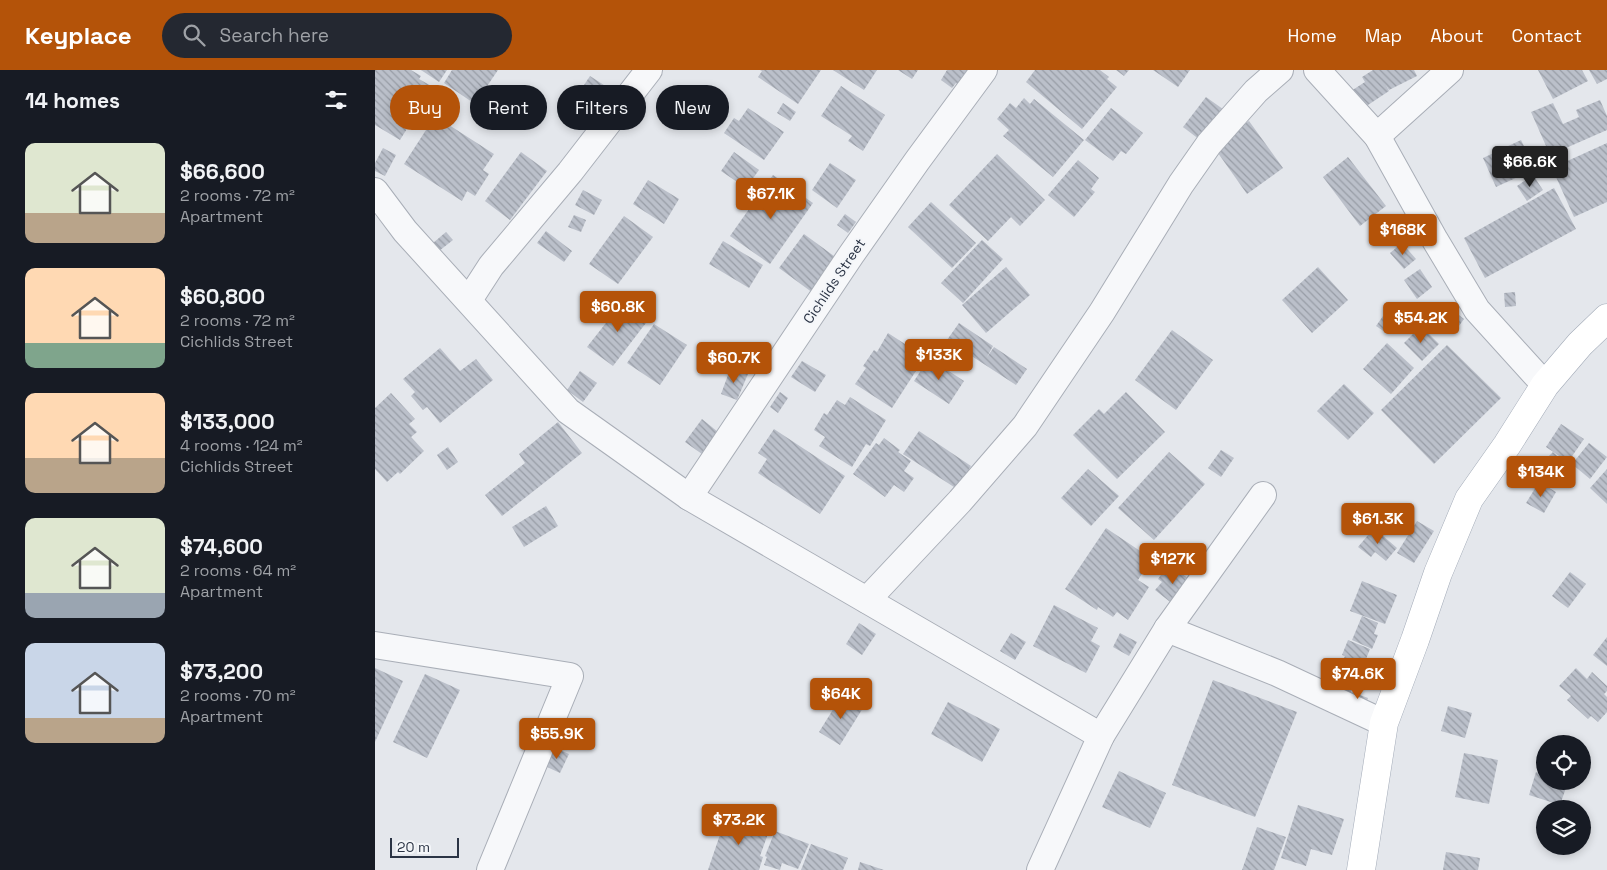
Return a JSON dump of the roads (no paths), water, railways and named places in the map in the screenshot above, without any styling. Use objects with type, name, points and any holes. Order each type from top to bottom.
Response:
[{"type":"main road","points":[[1361,870],[1384,723],[1438,573],[1469,499],[1507,445],[1545,385],[1580,344],[1607,318]]},
{"type":"street","points":[[469,300],[491,266],[570,172],[649,70]]},
{"type":"street","name":"Cichlids Street","points":[[689,497],[851,255],[984,70]]},
{"type":"street","points":[[867,600],[960,502],[1025,426],[1102,312],[1181,184],[1209,144],[1256,91],[1280,70]]},
{"type":"street","points":[[1317,70],[1377,136],[1477,310],[1545,385]]},
{"type":"street","points":[[1377,136],[1451,70]]},
{"type":"street","points":[[375,191],[405,231],[569,411],[689,497],[1101,736]]},
{"type":"street","points":[[1039,870],[1101,736],[1167,630],[1263,495]]},
{"type":"street","points":[[1167,630],[1277,673],[1384,723]]},
{"type":"street","points":[[375,645],[570,676],[490,870]]}]
